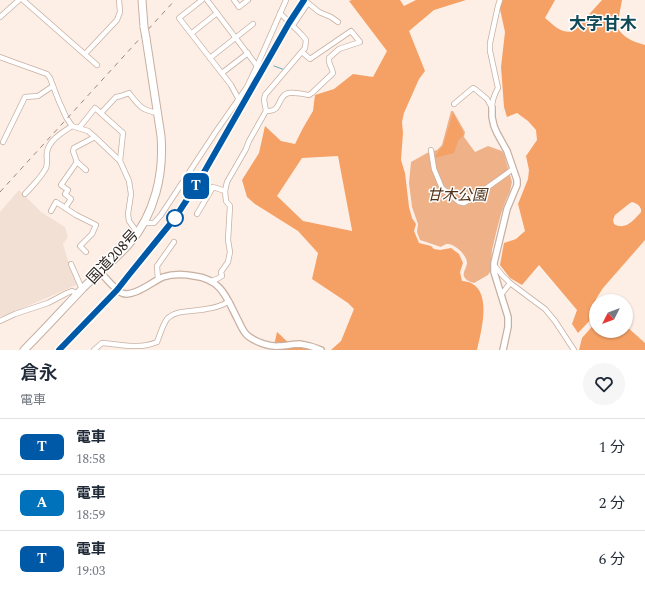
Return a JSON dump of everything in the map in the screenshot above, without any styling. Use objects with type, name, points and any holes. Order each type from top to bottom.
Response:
[{"type":"highway","name":"国道208号","points":[[24,350],[130,243],[144,223],[152,205],[158,186],[162,164],[162,136],[144,27],[142,0]]},
{"type":"street","points":[[0,17],[19,0]]},
{"type":"street","points":[[23,0],[96,65]]},
{"type":"street","points":[[85,54],[117,20],[120,12],[119,0]]},
{"type":"street","points":[[202,0],[180,18],[231,85],[238,98]]},
{"type":"street","points":[[207,0],[258,66]]},
{"type":"street","points":[[234,0],[239,7],[248,0]]},
{"type":"street","points":[[144,223],[154,223],[161,216],[247,86],[258,66],[286,0]]},
{"type":"street","points":[[500,0],[490,43],[490,51],[498,88],[492,100],[492,117],[494,126],[507,151],[517,180],[517,185],[507,209],[494,263],[494,272],[508,316],[508,328],[502,350]]},
{"type":"street","points":[[293,25],[308,3],[319,12],[338,22]]},
{"type":"street","points":[[192,33],[217,13]]},
{"type":"street","points":[[211,281],[222,276],[221,272],[228,262],[230,252],[228,240],[230,206],[226,201],[225,191],[227,182],[266,111],[264,100],[265,95],[305,48],[306,40],[280,13]]},
{"type":"street","points":[[210,58],[253,24]]},
{"type":"street","points":[[266,111],[277,108],[279,101],[286,94],[309,95],[312,93],[333,73],[328,62],[329,58],[339,49],[360,42],[351,30],[310,58],[302,52]]},
{"type":"street","points":[[222,73],[248,53]]},
{"type":"street","points":[[0,57],[47,74],[67,119],[72,126],[88,131],[120,161],[129,182],[131,194],[128,214],[129,222],[137,232]]},
{"type":"street","points":[[3,142],[25,97],[38,96],[53,86]]},
{"type":"street","points":[[454,104],[472,88],[487,100],[492,108]]},
{"type":"street","points":[[101,113],[116,97],[129,93],[141,108],[148,112],[158,113]]},
{"type":"street","points":[[79,128],[95,108],[123,133],[120,161]]},
{"type":"street","points":[[25,194],[47,166],[47,152],[50,144],[56,137],[72,126]]},
{"type":"street","points":[[86,170],[77,162],[73,151],[74,148],[94,137]]},
{"type":"street","points":[[431,150],[434,169],[442,188],[459,202],[464,203],[471,199],[513,168]]},
{"type":"street","points":[[65,208],[71,200],[65,194],[68,190],[61,185],[77,162]]},
{"type":"street","points":[[197,214],[213,187],[225,191]]},
{"type":"street","points":[[51,212],[56,202],[76,215],[96,225],[92,234],[80,246],[86,252]]},
{"type":"street","points":[[158,279],[157,266],[174,242]]},
{"type":"street","points":[[0,322],[15,314],[48,303],[67,293],[80,292],[71,264]]},
{"type":"street","points":[[494,265],[510,283],[544,309],[555,321],[574,350]]},
{"type":"street","points":[[100,272],[119,292],[125,294],[133,293],[158,279],[172,275],[193,275],[204,278],[216,284],[223,291],[230,301],[246,335],[262,343],[274,346],[300,344],[315,347],[321,350]]},
{"type":"street","points":[[501,295],[510,283]]},
{"type":"street","points":[[94,350],[102,343],[138,347],[150,345],[157,342],[166,320],[171,316],[186,311],[205,310],[230,301]]},
{"type":"shaded area","points":[[400,0],[404,6],[416,0],[466,0],[434,10],[409,31],[425,71],[419,79],[404,113],[402,122],[403,133],[401,160],[405,173],[409,207],[412,218],[416,224],[414,231],[419,243],[440,250],[451,248],[459,254],[463,263],[460,272],[462,281],[471,283],[477,288],[481,295],[483,314],[477,350],[331,350],[341,341],[354,309],[348,303],[312,279],[318,253],[298,231],[255,204],[247,197],[242,180],[259,153],[265,126],[281,141],[295,144],[313,111],[315,95],[334,89],[353,74],[373,77],[387,51],[349,1]],"holes":[[[338,156],[352,231],[303,221],[277,196],[302,158]]]},
{"type":"shaded area","points":[[498,0],[555,0],[545,18],[558,29],[566,32],[575,30],[602,0],[622,0],[617,27],[619,31],[633,41],[645,45],[645,240],[599,294],[589,294],[589,321],[578,333],[572,324],[577,310],[539,265],[522,285],[510,278],[500,265],[504,243],[516,239],[525,231],[518,204],[528,179],[529,170],[526,156],[537,140],[536,130],[528,121],[517,113],[507,117],[504,107],[501,67],[505,32]],"holes":[[[632,202],[641,208],[641,212],[629,224],[622,226],[614,224],[613,220],[615,215],[630,203]]]},
{"type":"shaded area","points":[[453,113],[464,134],[458,141],[454,153],[434,158],[443,146]]},
{"type":"shaded area","points":[[19,190],[41,212],[65,227],[68,237],[63,244],[69,264],[79,284],[2,317],[0,316],[0,212]]},
{"type":"shaded area","points":[[589,330],[589,338],[633,338],[633,332],[645,343],[645,350],[579,350],[582,338]]},
{"type":"shaded area","points":[[277,332],[293,345],[324,350],[273,350]]},
{"type":"green space","name":"甘木公園","points":[[451,111],[453,111],[465,132],[464,137],[475,152],[488,146],[502,151],[512,182],[496,233],[492,250],[490,272],[488,275],[474,283],[467,280],[464,276],[467,263],[463,253],[456,247],[447,244],[441,247],[420,240],[417,232],[418,224],[412,207],[409,183],[411,162],[427,153],[437,150],[442,145]]},
{"type":"waterway","points":[[274,66],[285,70]]},
{"type":"railway","points":[[0,192],[175,0]]},
{"type":"railway","points":[[59,350],[117,290],[175,218],[199,181],[289,23],[304,0]]},
{"type":"train","name":"T","points":[[59,350],[117,290],[175,218],[199,181],[289,23],[304,0]]},
{"type":"district","name":"大字甘木","points":[[603,24]]}]
